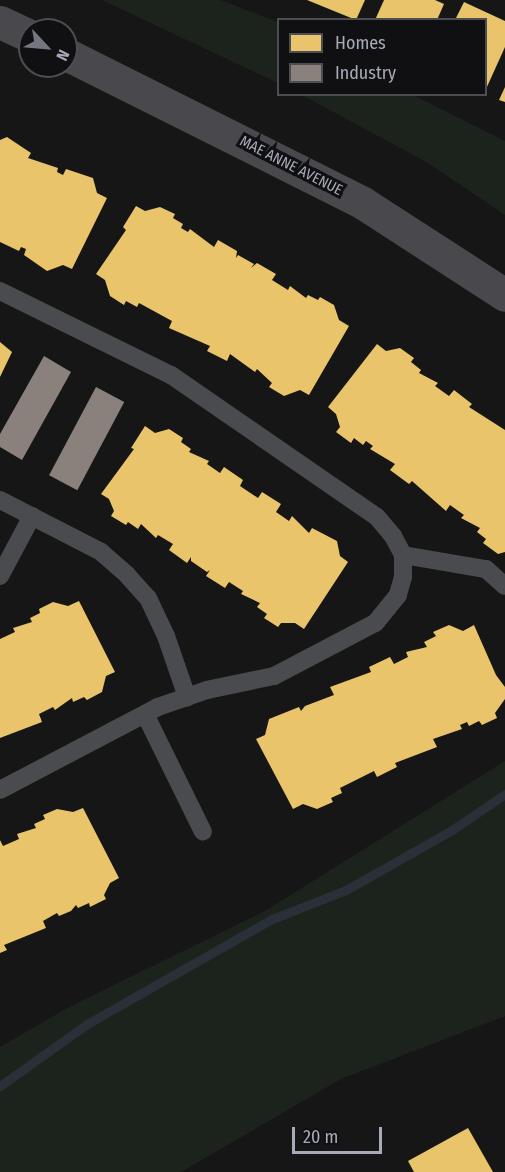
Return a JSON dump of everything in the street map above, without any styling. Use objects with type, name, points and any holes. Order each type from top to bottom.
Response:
[{"type":"main road","points":[[0,22],[18,30]]},
{"type":"main road","name":"MAE ANNE AVENUE","points":[[78,60],[363,203],[505,295]]},
{"type":"lane","points":[[0,291],[171,375],[377,517],[393,536],[403,555],[403,577],[398,595],[375,622],[274,676],[187,697],[145,714],[0,790]]},
{"type":"lane","points":[[0,500],[101,552],[148,598],[166,636],[187,697]]},
{"type":"lane","points":[[0,576],[32,516]]},
{"type":"lane","points":[[403,555],[486,569],[505,586]]},
{"type":"lane","points":[[145,714],[203,832]]},
{"type":"shaded area","points":[[102,0],[220,0],[277,22],[277,83]]},
{"type":"shaded area","points":[[304,96],[415,96],[505,141],[505,215],[428,163]]},
{"type":"shaded area","points":[[505,761],[505,1016],[341,1079],[181,1172],[0,1172],[0,1047],[71,1006],[265,911]]},
{"type":"building: Homes","points":[[307,0],[365,0],[357,18],[351,18]]},
{"type":"building: Homes","points":[[384,0],[435,0],[444,4],[438,18],[376,18]]},
{"type":"building: Homes","points":[[464,2],[505,21],[505,47],[487,87],[487,18],[456,18]]},
{"type":"building: Homes","points":[[505,87],[505,102],[499,100]]},
{"type":"building: Homes","points":[[7,137],[31,153],[28,158],[58,168],[57,172],[63,175],[66,169],[93,178],[97,193],[107,198],[72,269],[63,265],[47,271],[24,255],[26,249],[21,247],[19,251],[0,242],[0,140]]},
{"type":"building: Homes","points":[[136,206],[145,211],[160,207],[175,214],[173,218],[183,224],[181,228],[188,232],[190,229],[214,247],[218,240],[237,251],[236,258],[238,255],[254,264],[251,268],[257,263],[276,274],[272,280],[288,290],[290,286],[306,298],[308,295],[318,300],[320,297],[334,305],[339,320],[349,326],[309,395],[300,390],[284,396],[269,387],[272,383],[257,369],[255,372],[230,354],[227,361],[207,351],[210,346],[169,328],[172,321],[139,303],[137,307],[126,301],[124,305],[110,296],[105,280],[96,274],[126,230],[123,227]]},
{"type":"building: Homes","points":[[0,342],[12,352],[0,377]]},
{"type":"building: Homes","points":[[377,344],[386,351],[400,348],[414,358],[411,362],[421,370],[419,373],[438,383],[435,386],[449,396],[454,390],[472,404],[469,407],[505,430],[505,552],[498,554],[483,543],[486,539],[477,532],[480,528],[461,518],[464,515],[450,505],[446,511],[412,481],[409,484],[390,470],[395,464],[370,449],[373,446],[366,441],[363,445],[354,438],[351,443],[336,432],[340,427],[336,414],[328,407]]},
{"type":"building: Homes","points":[[145,426],[155,433],[169,429],[183,438],[181,442],[191,449],[189,452],[209,461],[207,464],[220,473],[224,467],[243,480],[240,486],[258,498],[262,492],[281,504],[276,512],[289,521],[292,516],[309,533],[312,528],[337,541],[340,556],[348,562],[304,629],[295,623],[281,623],[278,627],[264,618],[267,614],[257,607],[260,603],[241,594],[243,591],[229,582],[225,588],[206,576],[210,570],[207,572],[191,561],[191,557],[187,563],[169,550],[173,544],[158,535],[156,538],[141,524],[138,529],[128,522],[126,525],[111,516],[114,511],[109,499],[101,494],[134,449],[131,448]]},
{"type":"building: Homes","points":[[79,601],[115,672],[106,676],[102,692],[87,700],[84,697],[73,702],[72,698],[55,710],[53,707],[39,714],[42,722],[0,738],[0,639],[15,632],[13,628],[32,622],[30,618],[40,613],[39,609],[53,602],[68,606]]},
{"type":"building: Homes","points":[[449,625],[463,631],[474,625],[496,675],[505,687],[505,699],[495,713],[497,718],[482,725],[479,721],[469,726],[467,722],[460,725],[462,729],[433,739],[437,747],[395,763],[397,767],[377,777],[374,771],[340,788],[342,793],[331,798],[333,802],[317,809],[303,804],[293,809],[256,739],[265,735],[269,719],[299,707],[301,711],[305,706],[334,695],[330,687],[371,672],[369,667],[390,657],[394,664],[408,657],[406,652],[427,647],[424,642],[436,636],[433,632]]},
{"type":"building: Homes","points":[[83,808],[119,878],[110,883],[104,895],[106,899],[90,907],[89,903],[78,908],[76,905],[71,911],[59,916],[57,913],[43,921],[46,928],[4,945],[7,950],[0,953],[0,840],[3,846],[19,839],[17,834],[36,828],[34,824],[45,819],[43,815],[57,809],[73,812]]},
{"type":"building: Homes","points":[[468,1128],[493,1172],[414,1172],[408,1161]]},
{"type":"building: Industry","points":[[44,356],[71,372],[22,460],[0,447],[0,434]]},
{"type":"building: Industry","points":[[96,387],[124,402],[77,490],[49,475]]},
{"type":"waterway","points":[[0,1086],[87,1024],[272,919],[346,890],[452,830],[505,794]]}]
